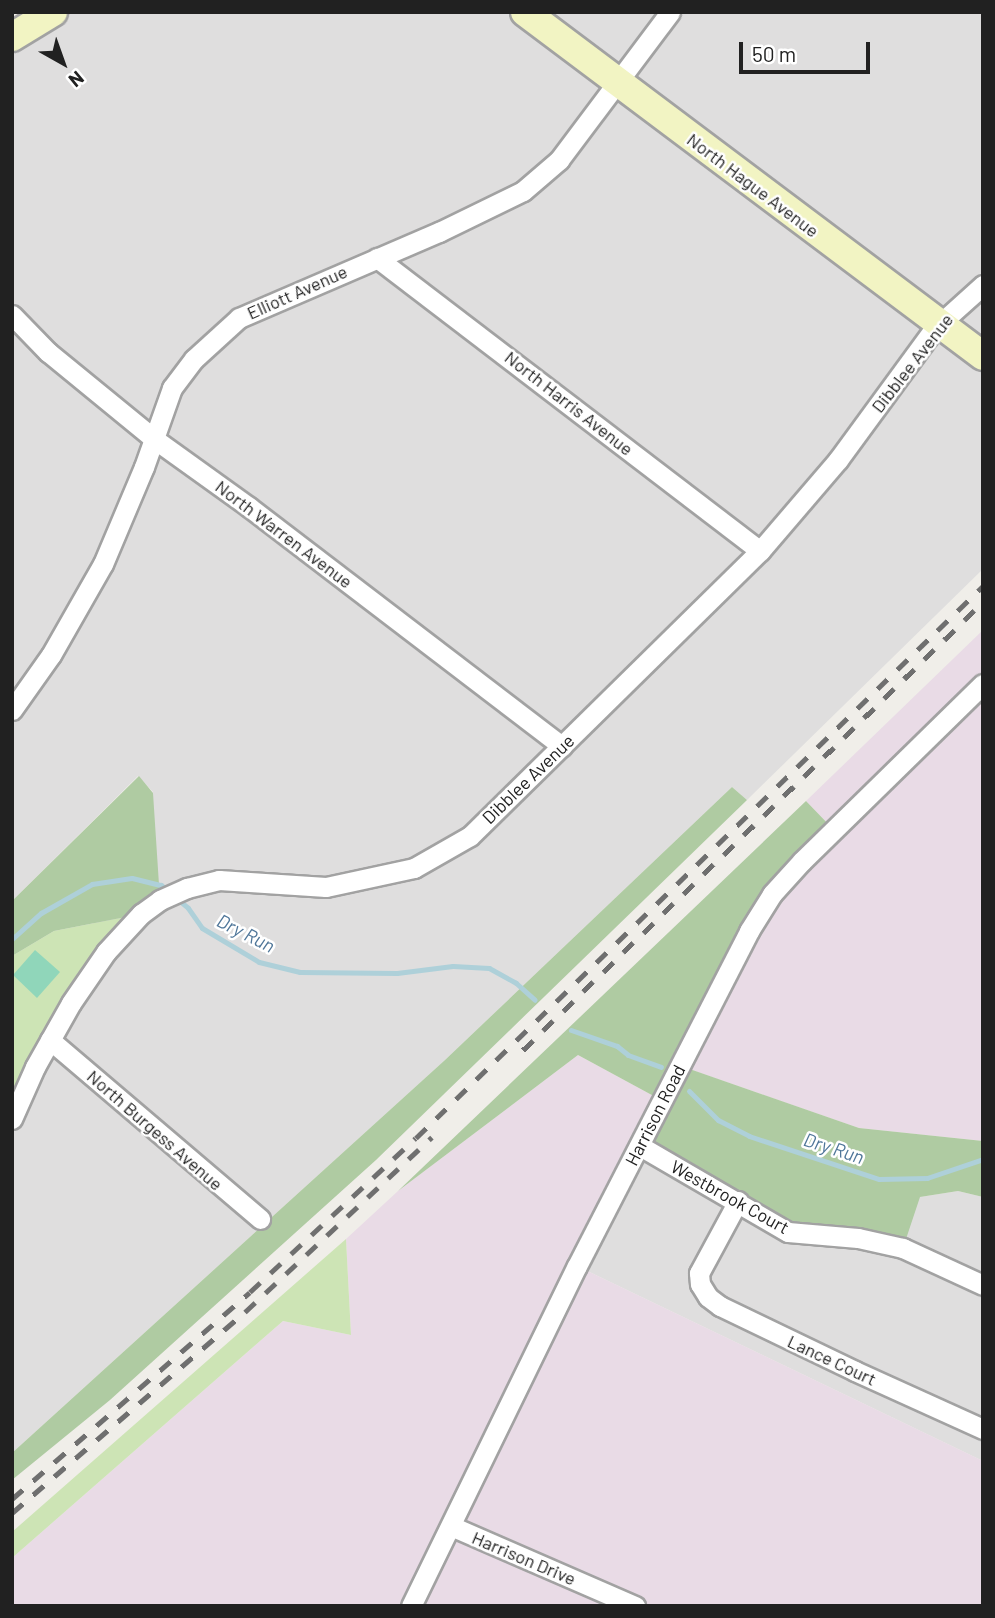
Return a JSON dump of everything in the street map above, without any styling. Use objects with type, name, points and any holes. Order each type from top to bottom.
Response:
[{"type":"main road","points":[[12,37],[53,12]]},
{"type":"main road","name":"North Hague Avenue","points":[[525,12],[983,356]]},
{"type":"street","name":"Elliott Avenue","points":[[12,710],[51,655],[92,586],[144,467],[172,388],[194,359],[239,318],[502,204],[523,191],[559,160],[670,12]]},
{"type":"street","name":"North Harris Avenue","points":[[377,258],[760,551]]},
{"type":"street","name":"Dibblee Avenue","points":[[12,1119],[16,1102],[50,1040],[106,952],[141,914],[160,900],[187,888],[219,880],[326,887],[414,869],[459,844],[498,811],[760,551],[838,460],[938,324],[983,285]]},
{"type":"street","name":"North Warren Avenue","points":[[12,315],[48,352],[153,438],[258,514],[562,746]]},
{"type":"street","name":"Harrison Road","points":[[411,1606],[577,1266],[728,969],[772,894],[833,829],[983,684]]},
{"type":"street","name":"North Burgess Avenue","points":[[50,1040],[260,1220]]},
{"type":"street","name":"Westbrook Court","points":[[640,1146],[788,1231],[858,1238],[903,1248],[983,1286]]},
{"type":"street","name":"Lance Court","points":[[738,1201],[699,1273],[700,1284],[708,1297],[720,1306],[983,1429]]},
{"type":"street","name":"Harrison Drive","points":[[451,1526],[635,1606]]},
{"type":"shaded area","points":[[53,12],[983,12],[983,569],[747,800],[732,787],[445,1060],[12,1453],[12,1104],[153,792],[138,776],[12,901],[12,37]]},
{"type":"shaded area","points":[[983,630],[983,1141],[859,1128],[680,1066],[728,969],[833,829],[806,801]]},
{"type":"shaded area","points":[[578,1055],[661,1100],[577,1266],[983,1461],[983,1606],[12,1606],[12,1558],[283,1321],[351,1335],[346,1239],[398,1191]]},
{"type":"shaded area","points":[[640,1146],[920,1197],[958,1191],[983,1197],[983,1461],[577,1266]]},
{"type":"green space","points":[[139,776],[153,793],[160,900],[141,914],[54,931],[12,956],[12,901]]},
{"type":"green space","points":[[732,787],[747,800],[376,1160],[110,1400],[12,1480],[12,1453],[445,1060]]},
{"type":"green space","points":[[806,801],[833,829],[772,894],[681,1066],[859,1128],[983,1141],[983,1197],[958,1191],[920,1197],[903,1248],[802,1235],[640,1146],[661,1100],[578,1055],[398,1191]]},
{"type":"green space","points":[[141,914],[12,1104],[12,956],[54,931]]},
{"type":"green space","points":[[35,950],[60,972],[37,998],[13,975]]},
{"type":"green space","points":[[346,1239],[351,1335],[283,1321],[12,1558],[12,1532]]},
{"type":"waterway","name":"Dry Run","points":[[12,939],[41,913],[92,884],[132,878],[161,885],[168,891]]},
{"type":"waterway","name":"Dry Run","points":[[175,897],[188,908],[202,928],[259,962],[300,972],[397,973],[453,966],[489,968],[516,983],[535,1000]]},
{"type":"waterway","name":"Dry Run","points":[[571,1030],[617,1046],[628,1055],[661,1067]]},
{"type":"waterway","name":"Dry Run","points":[[689,1091],[718,1120],[749,1136],[879,1179],[927,1178],[983,1159]]},
{"type":"railway","points":[[12,1499],[250,1292],[416,1138],[983,586]]},
{"type":"railway","points":[[523,1050],[983,602]]},
{"type":"railway","points":[[12,1513],[245,1312],[432,1137]]}]
